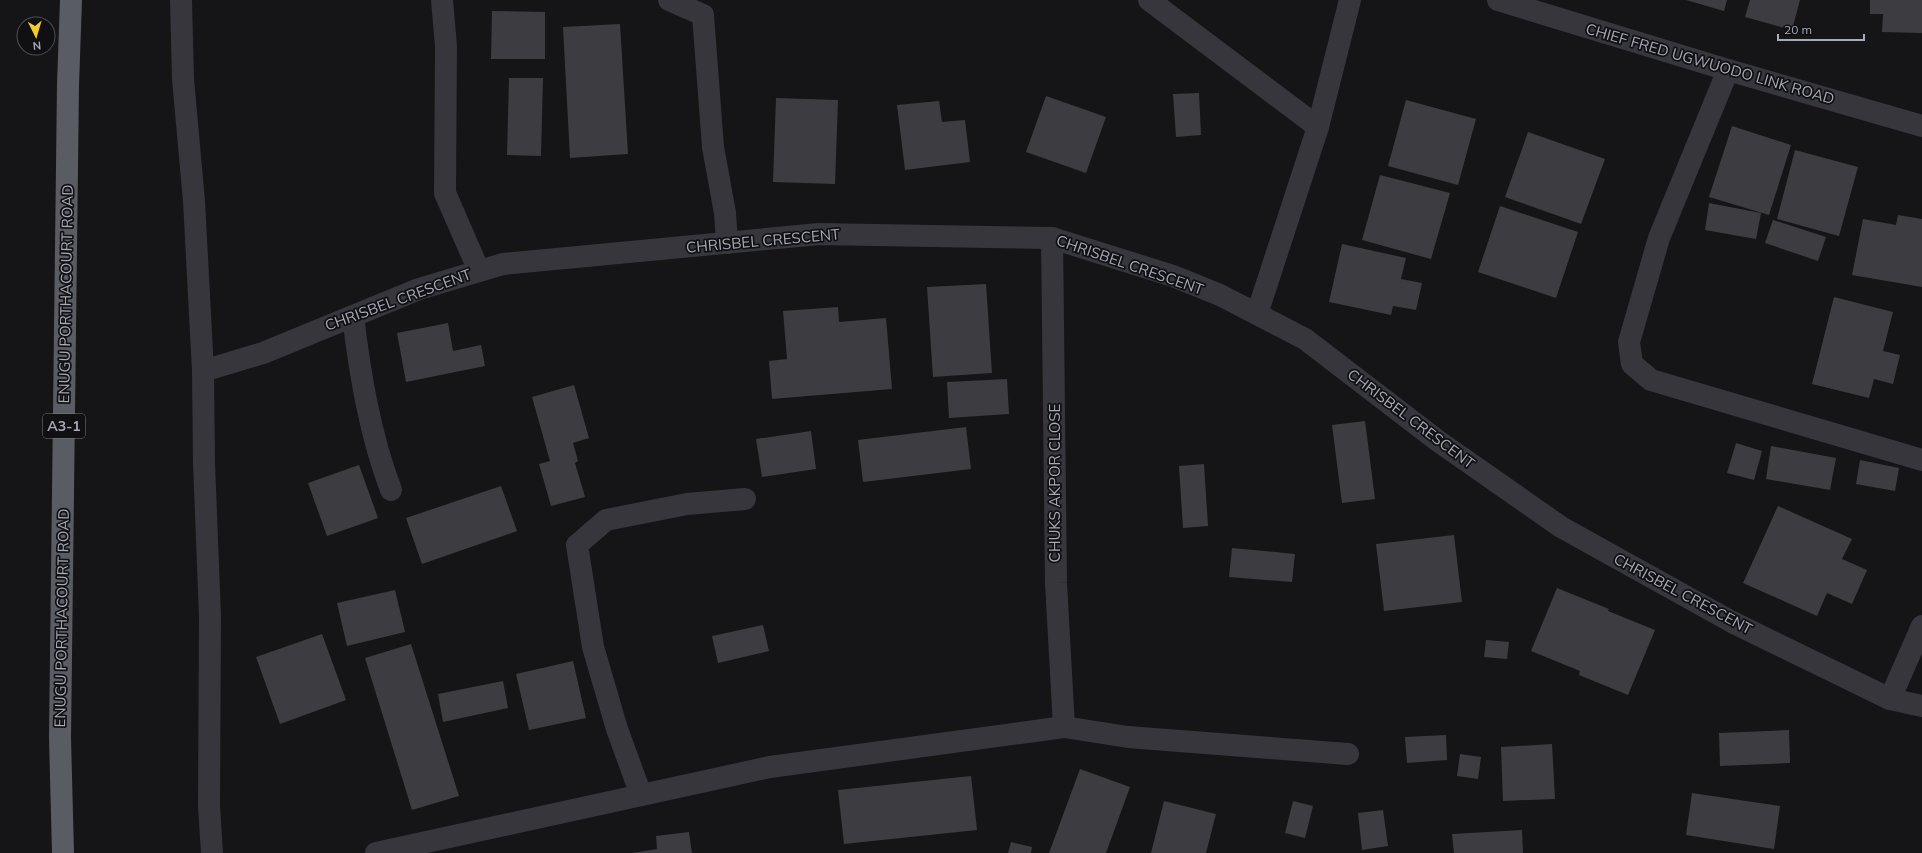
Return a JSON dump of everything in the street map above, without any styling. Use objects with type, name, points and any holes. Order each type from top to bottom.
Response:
[{"type":"highway","name":"ENUGU PORTHACOURT ROAD","points":[[63,853],[60,738],[68,85],[71,0]]},
{"type":"street","points":[[181,0],[183,79],[194,201],[203,371],[204,463],[210,616],[209,798],[212,853]]},
{"type":"street","points":[[442,0],[446,46],[445,192],[479,271]]},
{"type":"street","points":[[669,0],[703,15],[713,146],[725,213],[727,243]]},
{"type":"street","points":[[1149,0],[1318,127]]},
{"type":"street","points":[[1257,314],[1318,127],[1350,0]]},
{"type":"street","name":"CHIEF FRED UGWUODO LINK ROAD","points":[[1498,0],[1728,70],[1922,126]]},
{"type":"street","points":[[1728,70],[1659,238],[1628,342],[1632,364],[1651,380],[1922,460]]},
{"type":"street","name":"CHRISBEL CRESCENT","points":[[203,371],[263,353],[419,289],[503,264],[819,234],[1052,238],[1173,276],[1220,296],[1305,339],[1438,441],[1561,527],[1732,622],[1890,698],[1922,706]]},
{"type":"street","name":"CHUKS AKPOR CLOSE","points":[[1052,238],[1056,583],[1064,727]]},
{"type":"street","points":[[353,316],[360,370],[382,464],[392,490]]},
{"type":"street","points":[[641,795],[617,729],[593,647],[577,545],[606,520],[687,504],[745,499]]},
{"type":"street","points":[[1890,698],[1922,626]]},
{"type":"street","points":[[376,853],[770,767],[1064,727],[1128,737],[1348,754]]},
{"type":"building","points":[[1686,0],[1727,0],[1724,11]]},
{"type":"building","points":[[1750,0],[1800,0],[1792,30],[1745,17]]},
{"type":"building","points":[[1870,0],[1922,0],[1922,33],[1882,32],[1883,14],[1870,14]]},
{"type":"building","points":[[492,11],[545,12],[545,59],[491,59]]},
{"type":"building","points":[[620,24],[628,154],[570,158],[563,27]]},
{"type":"building","points":[[509,78],[543,78],[541,156],[507,155]]},
{"type":"building","points":[[1199,93],[1201,135],[1176,137],[1173,94]]},
{"type":"building","points":[[1046,96],[1106,117],[1086,173],[1026,152]]},
{"type":"building","points":[[776,98],[838,100],[835,184],[773,182]]},
{"type":"building","points":[[1406,100],[1476,119],[1458,185],[1388,166]]},
{"type":"building","points":[[939,101],[942,122],[965,120],[970,162],[905,170],[897,105]]},
{"type":"building","points":[[1732,126],[1791,145],[1769,215],[1709,197]]},
{"type":"building","points":[[1528,132],[1605,159],[1581,224],[1505,197]]},
{"type":"building","points":[[1795,150],[1858,167],[1839,236],[1777,219]]},
{"type":"building","points":[[1380,175],[1450,193],[1431,259],[1362,240]]},
{"type":"building","points":[[1709,203],[1761,213],[1756,239],[1705,230]]},
{"type":"building","points":[[1500,206],[1578,232],[1556,298],[1478,272]]},
{"type":"building","points":[[1898,215],[1922,219],[1922,287],[1852,275],[1863,219],[1896,225]]},
{"type":"building","points":[[1773,220],[1826,237],[1818,261],[1765,243]]},
{"type":"building","points":[[1342,244],[1406,258],[1401,279],[1422,283],[1416,310],[1393,306],[1391,315],[1329,302]]},
{"type":"building","points":[[986,284],[992,373],[933,377],[927,287]]},
{"type":"building","points":[[1834,297],[1893,312],[1883,351],[1900,355],[1893,384],[1874,379],[1869,398],[1812,384]]},
{"type":"building","points":[[838,307],[839,322],[886,318],[892,389],[772,399],[769,361],[787,359],[783,311]]},
{"type":"building","points":[[448,323],[453,351],[481,345],[485,366],[406,382],[397,333]]},
{"type":"building","points":[[1007,379],[1009,414],[949,418],[947,382]]},
{"type":"building","points":[[574,385],[589,438],[573,443],[578,461],[575,463],[585,497],[551,506],[539,464],[550,461],[532,397]]},
{"type":"building","points":[[1365,421],[1375,499],[1342,503],[1332,425]]},
{"type":"building","points":[[966,427],[971,469],[863,482],[858,440]]},
{"type":"building","points":[[811,431],[816,469],[762,477],[756,439]]},
{"type":"building","points":[[1736,443],[1762,451],[1754,480],[1727,473]]},
{"type":"building","points":[[1771,446],[1836,458],[1830,490],[1766,479]]},
{"type":"building","points":[[1860,460],[1899,468],[1895,491],[1856,484]]},
{"type":"building","points":[[1204,464],[1208,526],[1183,528],[1179,466]]},
{"type":"building","points":[[359,465],[378,518],[327,536],[308,483]]},
{"type":"building","points":[[501,486],[517,531],[422,564],[406,518]]},
{"type":"building","points":[[1778,506],[1852,539],[1842,559],[1867,570],[1852,604],[1827,593],[1817,616],[1743,583]]},
{"type":"building","points":[[1454,535],[1462,602],[1384,611],[1376,544]]},
{"type":"building","points":[[1232,548],[1295,554],[1292,582],[1229,577]]},
{"type":"building","points":[[1557,588],[1655,630],[1628,695],[1579,675],[1580,671],[1531,651]]},
{"type":"building","points":[[395,590],[405,632],[347,646],[337,603]]},
{"type":"building","points":[[763,625],[769,651],[718,663],[712,636]]},
{"type":"building","points":[[322,634],[346,700],[280,724],[256,657]]},
{"type":"building","points":[[1486,640],[1509,642],[1507,659],[1484,657]]},
{"type":"building","points":[[411,644],[459,796],[412,810],[365,658]]},
{"type":"building","points":[[573,661],[586,718],[529,730],[516,674]]},
{"type":"building","points":[[503,681],[508,708],[443,722],[438,694]]},
{"type":"building","points":[[1789,730],[1790,763],[1720,766],[1719,733]]},
{"type":"building","points":[[1446,735],[1447,760],[1407,763],[1405,737]]},
{"type":"building","points":[[1552,744],[1555,799],[1503,801],[1501,747]]},
{"type":"building","points":[[1460,754],[1481,757],[1478,779],[1457,776]]},
{"type":"building","points":[[1080,769],[1130,787],[1106,853],[1049,853]]},
{"type":"building","points":[[971,776],[977,830],[844,844],[838,790]]},
{"type":"building","points":[[1692,793],[1780,806],[1774,849],[1686,835]]},
{"type":"building","points":[[1164,801],[1216,814],[1206,853],[1151,853]]},
{"type":"building","points":[[1293,801],[1313,806],[1305,838],[1285,833]]},
{"type":"building","points":[[1383,810],[1388,846],[1362,850],[1358,813]]},
{"type":"building","points":[[1522,830],[1523,853],[1454,853],[1452,834]]},
{"type":"building","points":[[689,832],[692,853],[632,853],[657,849],[656,836]]},
{"type":"building","points":[[1011,842],[1032,847],[1031,853],[1008,853]]}]
